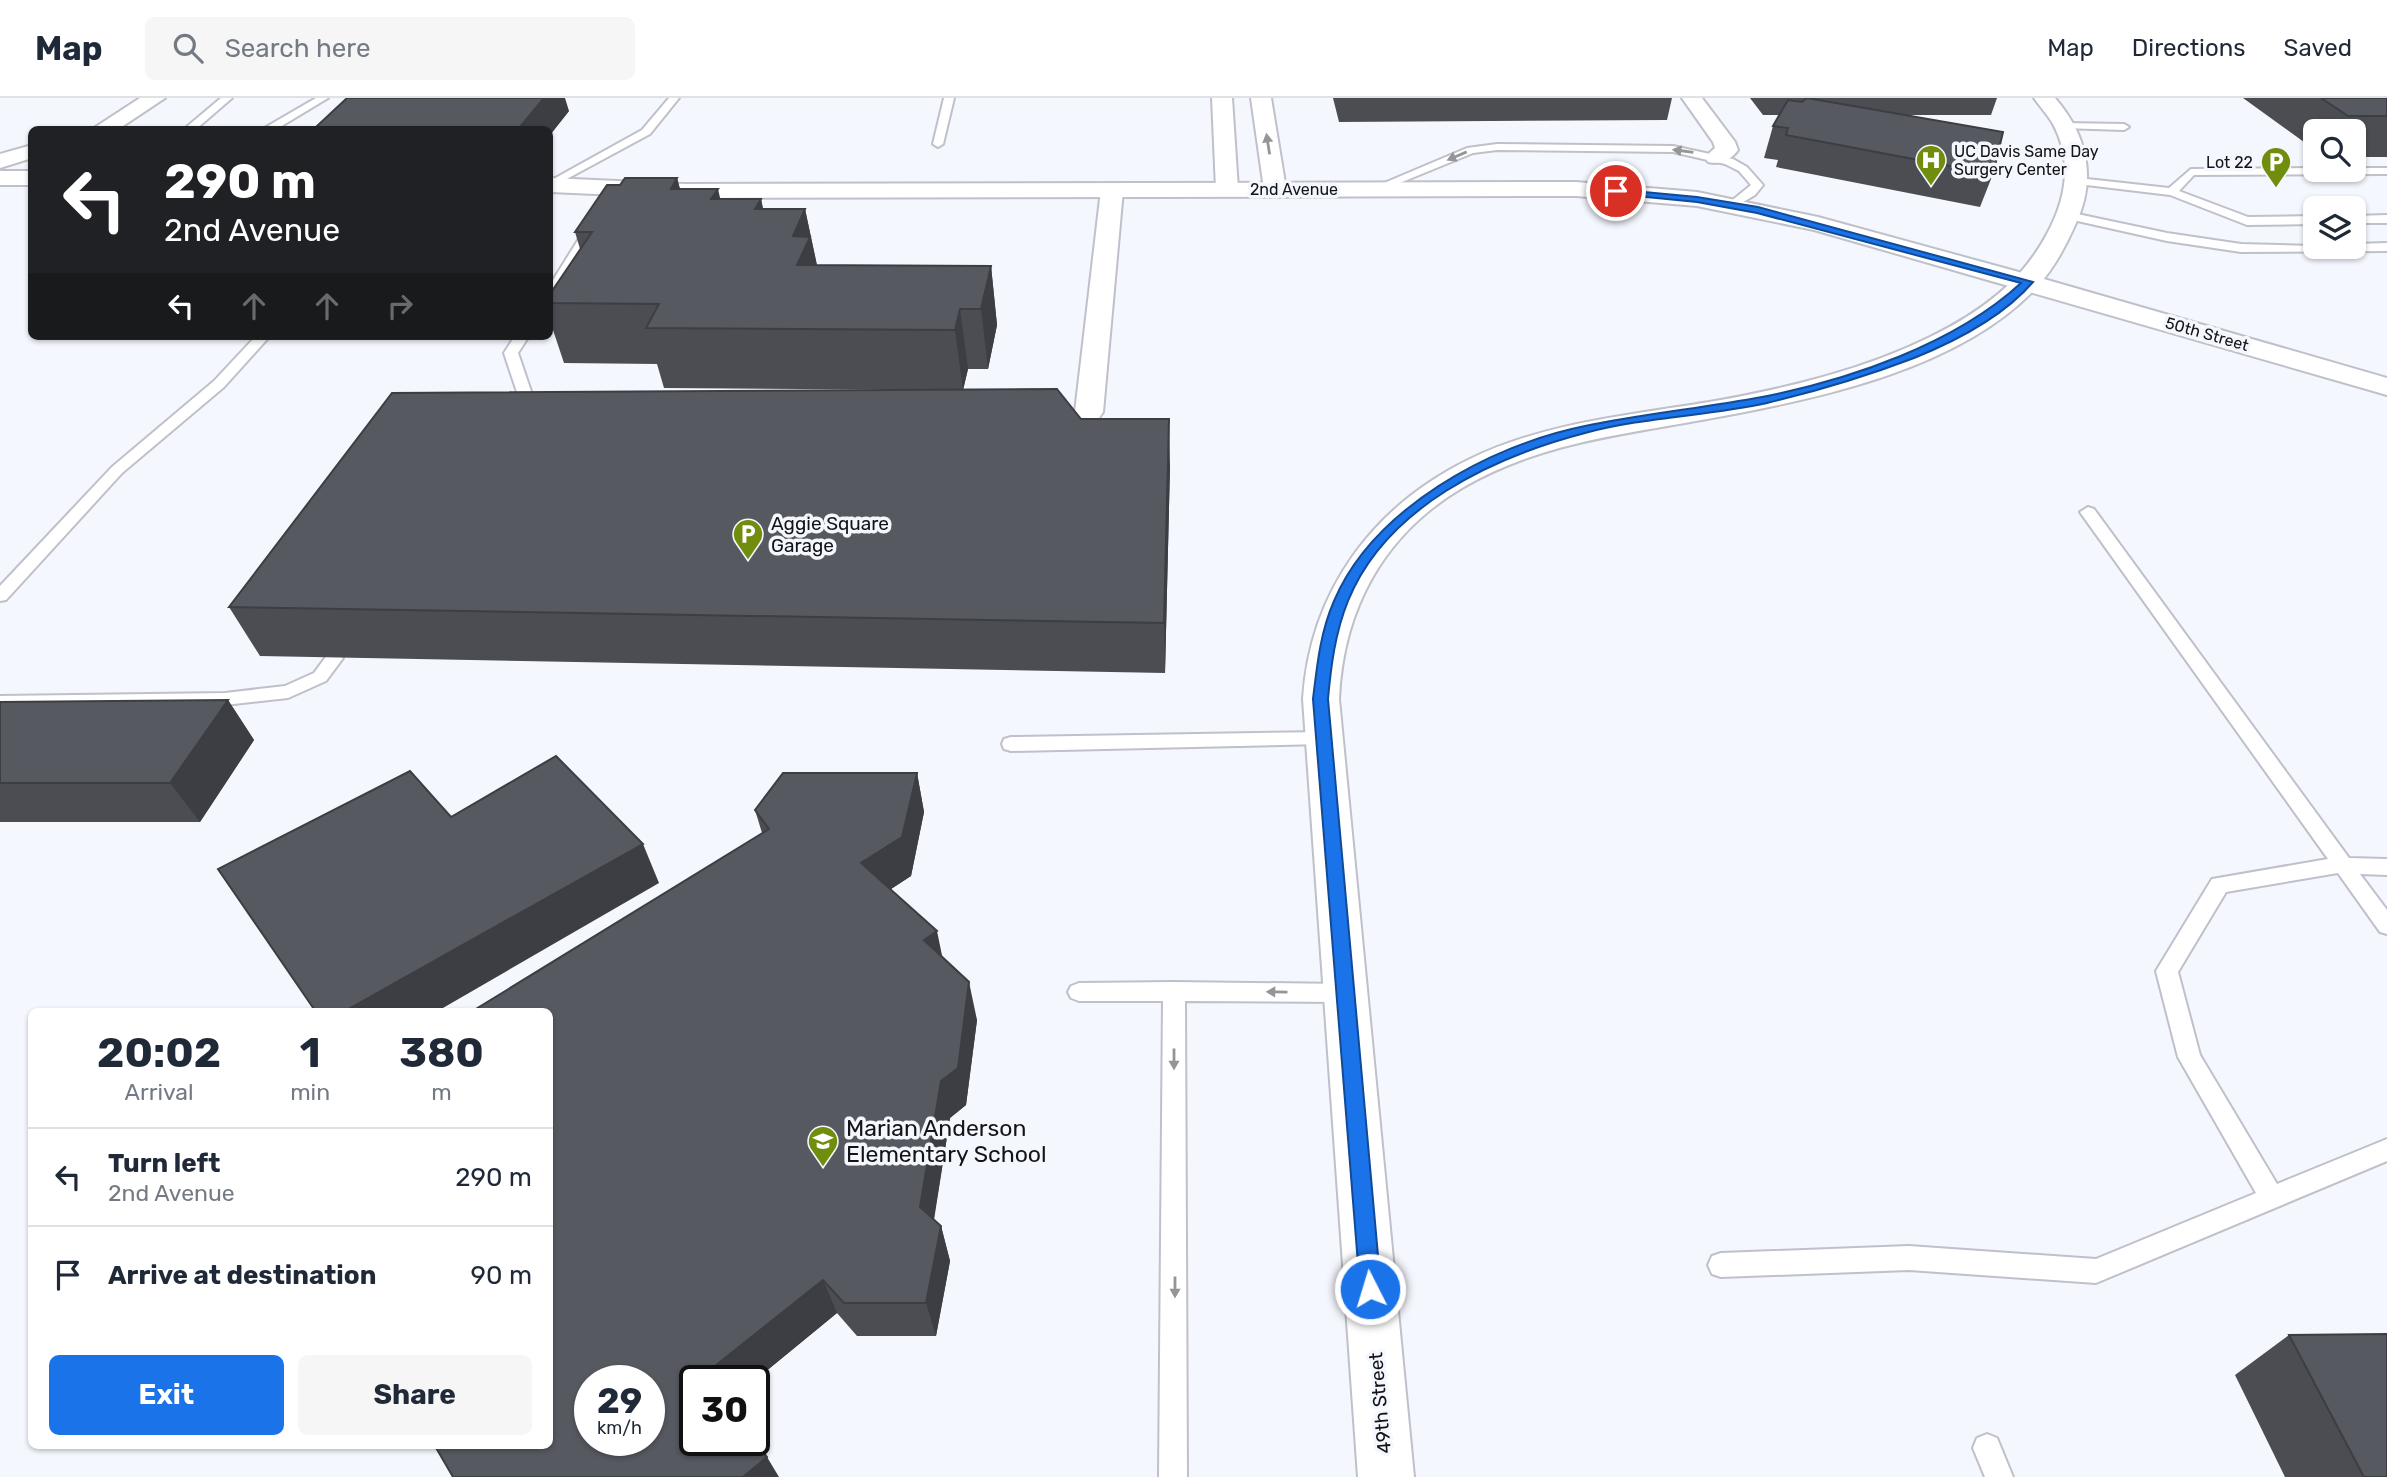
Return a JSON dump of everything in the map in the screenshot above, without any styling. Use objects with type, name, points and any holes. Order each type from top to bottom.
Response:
[{"type":"street","points":[[90,125],[155,98]]},
{"type":"street","points":[[1222,98],[1227,189]]},
{"type":"street","points":[[1261,98],[1275,189]]},
{"type":"street","points":[[1692,98],[1724,142],[1727,150],[1716,157]]},
{"type":"street","name":"49th Street","points":[[1386,1477],[1321,699],[1326,648],[1341,601],[1375,546],[1405,516],[1449,483],[1500,457],[1584,429],[1766,400],[1872,370],[1930,347],[1971,326],[2011,298],[2028,282],[2076,200],[2076,150],[2065,126],[2044,98]]},
{"type":"street","points":[[0,161],[28,152]]},
{"type":"street","points":[[0,178],[28,178]]},
{"type":"street","name":"2nd Avenue","points":[[553,185],[615,194],[685,191],[1227,189],[1576,189],[1636,192],[1733,205],[1818,224],[2028,282]]},
{"type":"street","points":[[1082,412],[1112,190]]},
{"type":"street","name":"50th Street","points":[[2028,282],[2387,387]]},
{"type":"lane","points":[[193,126],[227,98]]},
{"type":"lane","points":[[273,126],[323,98]]},
{"type":"lane","points":[[553,183],[646,132],[674,98]]},
{"type":"lane","points":[[937,144],[949,98]]},
{"type":"lane","points":[[2065,126],[2124,127]]},
{"type":"lane","points":[[1377,189],[1471,150],[1497,147],[1673,149],[1716,157],[1743,169],[1757,185],[1733,205]]},
{"type":"lane","points":[[2172,192],[2192,172],[2387,171]]},
{"type":"lane","points":[[2078,181],[2172,192],[2246,221],[2303,220]]},
{"type":"lane","points":[[2068,216],[2166,237],[2242,248],[2387,247]]},
{"type":"lane","points":[[553,289],[598,218]]},
{"type":"lane","points":[[2366,220],[2387,219]]},
{"type":"lane","points":[[0,596],[117,470],[219,384],[259,340]]},
{"type":"lane","points":[[520,340],[512,353],[531,413],[545,413]]},
{"type":"lane","points":[[2088,512],[2262,749],[2341,865],[2387,926]]},
{"type":"lane","points":[[0,702],[225,699],[288,692],[320,677],[334,658]]},
{"type":"lane","points":[[1011,744],[1324,738]]},
{"type":"lane","points":[[2273,1199],[2189,1058],[2167,971],[2220,885],[2341,865],[2387,867]]},
{"type":"lane","points":[[1173,1477],[1174,991]]},
{"type":"lane","points":[[1079,992],[1345,993]]},
{"type":"lane","points":[[1721,1265],[1909,1258],[2096,1271],[2387,1150]]},
{"type":"lane","points":[[1987,1448],[1998,1477]]},
{"type":"building","points":[[347,98],[544,98],[521,126],[317,126]]},
{"type":"building","points":[[1807,98],[2003,132],[1993,174],[1786,135],[1788,128],[1773,126],[1788,100],[1802,102]]},
{"type":"building","points":[[2321,98],[2387,98],[2387,116],[2348,116]]},
{"type":"building","points":[[625,178],[677,178],[671,189],[718,189],[711,199],[761,199],[755,209],[805,209],[793,236],[810,237],[797,265],[991,266],[981,309],[960,309],[955,330],[646,328],[659,304],[553,303],[553,290],[592,232],[575,232],[607,185],[620,185]]},
{"type":"building","name":"Aggie Square Garage","points":[[1057,389],[1081,419],[1169,419],[1164,623],[229,607],[392,393]]},
{"type":"building","points":[[228,700],[170,783],[0,783],[0,702]]},
{"type":"building","points":[[556,756],[643,844],[350,1008],[313,1008],[218,869],[410,771],[451,817]]},
{"type":"building","points":[[783,773],[917,773],[902,837],[861,863],[937,931],[924,940],[969,982],[958,1068],[941,1081],[920,1207],[941,1226],[926,1303],[844,1303],[823,1280],[716,1365],[679,1365],[679,1456],[766,1456],[743,1477],[453,1477],[437,1449],[553,1449],[553,1008],[478,1008],[769,829],[755,810]]},
{"type":"building","points":[[2387,1334],[2387,1477],[2364,1477],[2289,1335]]},
{"type":"place","name":"UC Davis Same Day Surgery Center","points":[[1931,187]]},
{"type":"place","name":"Lot 22","points":[[2276,189]]},
{"type":"place","name":"Aggie Square Garage","points":[[748,561]]},
{"type":"place","name":"Marian Anderson Elementary School","points":[[823,1168]]},
{"type":"route","points":[[1370,1289],[1321,699],[1326,648],[1341,601],[1354,575],[1375,546],[1405,516],[1449,483],[1500,457],[1544,440],[1584,429],[1766,400],[1872,370],[1930,347],[1971,326],[2011,298],[2028,282],[1758,210],[1616,191]]}]
